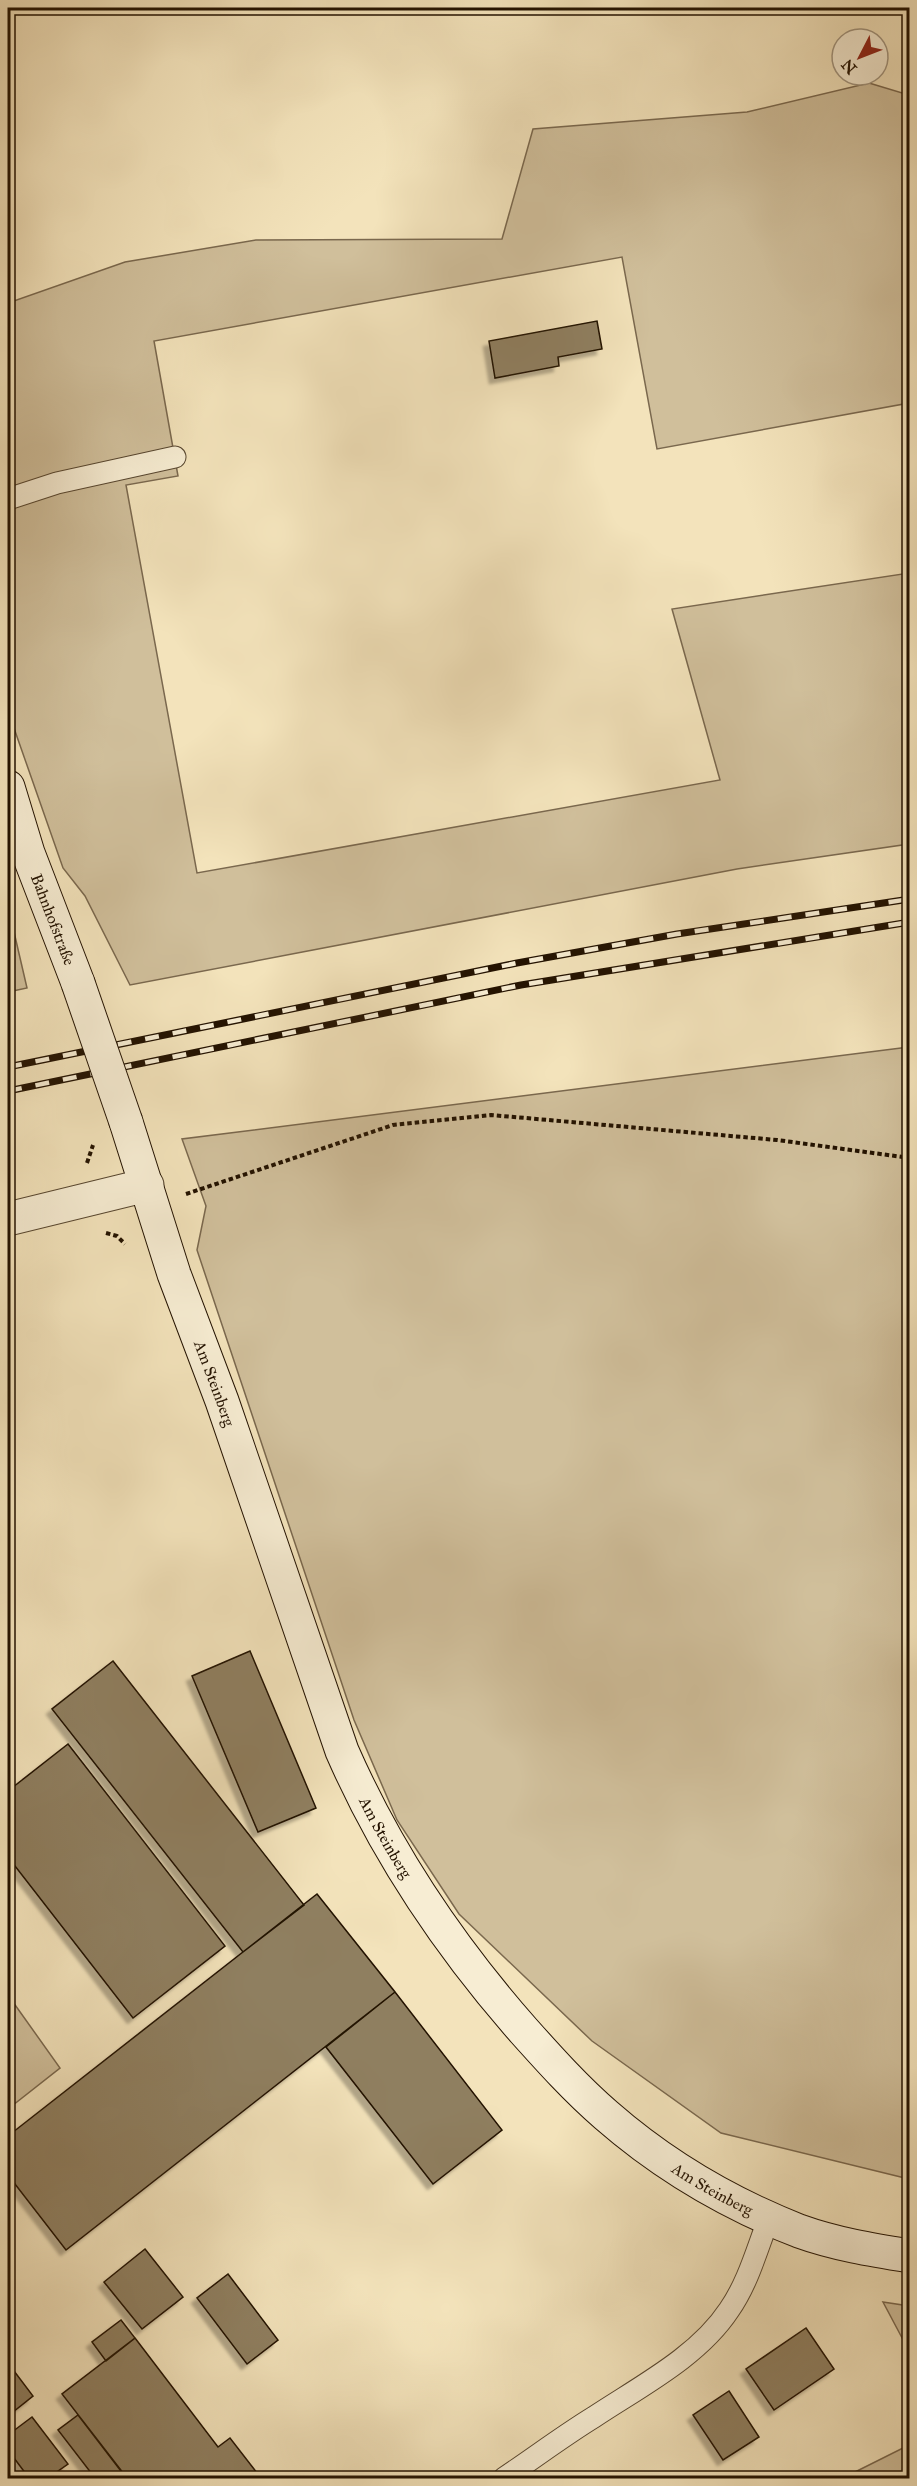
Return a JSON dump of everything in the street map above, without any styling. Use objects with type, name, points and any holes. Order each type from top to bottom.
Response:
[{"type":"main road","name":"Bahnhofstraße","points":[[8,787],[28,853],[78,983],[126,1122]]},
{"type":"main road","name":"Am Steinberg","points":[[126,1122],[174,1274],[222,1401],[342,1751],[364,1801],[393,1853],[464,1959],[558,2069],[606,2115],[643,2145],[693,2179],[769,2218],[802,2232],[850,2246],[909,2256]]},
{"type":"main road","points":[[8,1219],[147,1185]]},
{"type":"lane","points":[[8,499],[57,483],[175,457]]},
{"type":"lane","points":[[504,2478],[671,2367],[708,2334],[729,2311],[744,2283],[769,2218]]},
{"type":"path","points":[[147,1185],[181,1196],[393,1125],[490,1115],[777,1140],[909,1158]]},
{"type":"path","points":[[95,1230],[117,1236],[133,1253]]},
{"type":"shaded area","points":[[852,87],[882,87],[909,95],[909,403],[657,449],[622,257],[154,341],[178,476],[126,485],[197,873],[720,780],[672,609],[909,573],[909,844],[737,869],[130,985],[85,896],[63,868],[8,711],[8,303],[125,262],[256,240],[502,239],[533,129],[747,112]]},
{"type":"shaded area","points":[[8,906],[27,988],[8,992]]},
{"type":"shaded area","points":[[910,1047],[909,2179],[721,2133],[592,2041],[459,1914],[397,1820],[354,1720],[197,1250],[206,1206],[182,1139]]},
{"type":"shaded area","points":[[8,1995],[60,2068],[8,2109]]},
{"type":"shaded area","points":[[883,2302],[909,2306],[909,2351]]},
{"type":"shaded area","points":[[909,2445],[909,2478],[843,2478]]},
{"type":"building","points":[[597,321],[602,349],[558,357],[559,366],[495,378],[489,341]]},
{"type":"building","points":[[250,1651],[316,1808],[258,1832],[192,1676]]},
{"type":"building","points":[[113,1661],[304,1905],[243,1952],[52,1709]]},
{"type":"building","points":[[68,1744],[225,1946],[133,2018],[8,1857],[8,1791]]},
{"type":"building","points":[[317,1894],[395,1992],[66,2250],[8,2175],[8,2136]]},
{"type":"building","points":[[395,1992],[502,2130],[433,2184],[326,2047]]},
{"type":"building","points":[[145,2249],[183,2297],[142,2329],[104,2282]]},
{"type":"building","points":[[228,2274],[278,2340],[247,2364],[197,2298]]},
{"type":"building","points":[[121,2320],[135,2338],[106,2361],[92,2342]]},
{"type":"building","points":[[806,2328],[834,2369],[774,2410],[746,2369]]},
{"type":"building","points":[[135,2338],[218,2447],[230,2438],[261,2478],[127,2478],[62,2394]]},
{"type":"building","points":[[8,2363],[33,2396],[8,2416]]},
{"type":"building","points":[[729,2391],[759,2437],[723,2460],[693,2415]]},
{"type":"building","points":[[78,2415],[124,2475],[119,2478],[95,2478],[58,2430]]},
{"type":"building","points":[[32,2417],[68,2464],[48,2478],[29,2478],[8,2450],[8,2435]]},
{"type":"building","points":[[8,2461],[20,2478],[8,2478]]},
{"type":"railway","points":[[8,1067],[517,963],[677,934],[910,899]]},
{"type":"railway","points":[[8,1091],[521,985],[910,922]]}]
